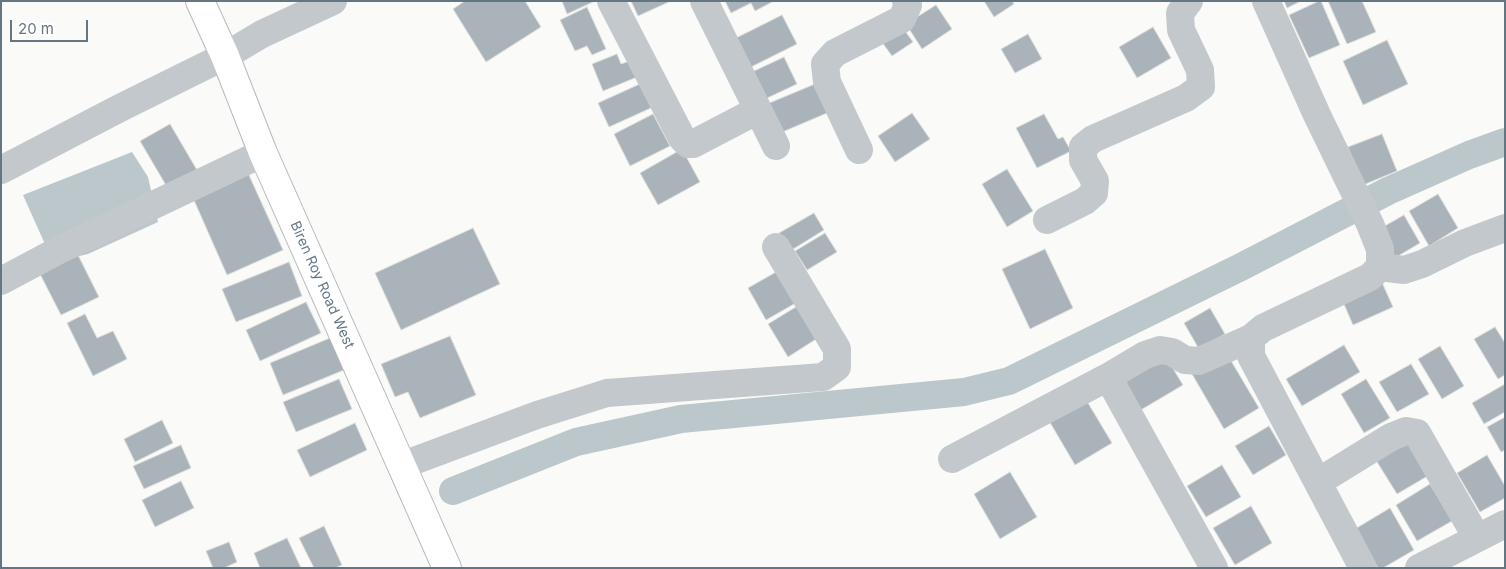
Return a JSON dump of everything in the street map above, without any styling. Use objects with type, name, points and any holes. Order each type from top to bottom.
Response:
[{"type":"main road","name":"Biren Roy Road West","points":[[200,1],[263,153],[448,568]]},
{"type":"street","points":[[1,170],[224,56],[262,34],[333,1]]},
{"type":"street","points":[[611,1],[682,138],[688,144],[693,144],[758,110]]},
{"type":"street","points":[[704,1],[776,146]]},
{"type":"street","points":[[1046,220],[1085,201],[1094,193],[1095,182],[1083,160],[1083,147],[1093,139],[1186,98],[1201,87],[1200,70],[1181,30],[1180,13],[1189,1]]},
{"type":"street","points":[[952,459],[1108,377],[1145,355],[1160,350],[1172,352],[1185,360],[1199,361],[1251,338],[1263,328],[1370,277],[1380,267],[1380,249],[1370,224],[1317,115],[1266,1]]},
{"type":"street","points":[[859,150],[827,82],[825,64],[835,53],[902,19],[910,3]]},
{"type":"street","points":[[1,281],[61,249],[263,153]]},
{"type":"street","points":[[1380,267],[1404,270],[1422,264],[1465,243],[1505,228]]},
{"type":"street","points":[[403,465],[537,415],[607,393],[823,377],[836,367],[837,349],[776,247]]},
{"type":"street","points":[[1251,338],[1251,356],[1363,568]]},
{"type":"street","points":[[1108,377],[1214,568]]},
{"type":"street","points":[[1318,482],[1391,437],[1406,431],[1417,433],[1477,538]]},
{"type":"street","points":[[1419,568],[1505,524]]},
{"type":"shaded area","points":[[132,152],[148,177],[158,222],[88,254],[53,262],[23,195]]},
{"type":"building","points":[[465,1],[525,1],[541,27],[486,62],[453,9]]},
{"type":"building","points":[[562,1],[595,1],[567,14]]},
{"type":"building","points":[[631,1],[671,1],[638,16]]},
{"type":"building","points":[[725,1],[772,2],[755,11],[751,3],[731,13]]},
{"type":"building","points":[[984,1],[1012,1],[1014,4],[994,17]]},
{"type":"building","points":[[1284,1],[1301,1],[1287,8]]},
{"type":"building","points":[[1321,1],[1340,45],[1309,58],[1289,15]]},
{"type":"building","points":[[1328,1],[1362,1],[1376,32],[1347,44]]},
{"type":"building","points":[[936,5],[952,29],[922,49],[906,24]]},
{"type":"building","points":[[587,7],[606,49],[592,55],[587,46],[575,51],[560,20]]},
{"type":"building","points":[[782,15],[797,44],[747,69],[732,40]]},
{"type":"building","points":[[900,24],[913,42],[892,56],[879,38]]},
{"type":"building","points":[[1153,27],[1171,58],[1137,78],[1119,47]]},
{"type":"building","points":[[1028,34],[1042,59],[1015,73],[1001,49]]},
{"type":"building","points":[[1387,40],[1408,84],[1363,105],[1343,61]]},
{"type":"building","points":[[617,54],[621,64],[635,59],[642,75],[603,91],[592,64]]},
{"type":"building","points":[[784,57],[797,84],[765,99],[752,72]]},
{"type":"building","points":[[642,83],[653,107],[609,127],[598,103]]},
{"type":"building","points":[[815,84],[827,113],[780,133],[767,104]]},
{"type":"building","points":[[912,113],[930,139],[895,162],[878,136]]},
{"type":"building","points":[[653,114],[670,146],[630,166],[614,134]]},
{"type":"building","points":[[1044,114],[1058,139],[1063,137],[1071,151],[1037,168],[1016,128]]},
{"type":"building","points":[[170,124],[197,170],[167,187],[140,141]]},
{"type":"building","points":[[1382,134],[1397,171],[1363,185],[1348,147]]},
{"type":"building","points":[[682,149],[700,182],[658,205],[640,173]]},
{"type":"building","points":[[1007,169],[1033,211],[1007,227],[982,184]]},
{"type":"building","points":[[248,173],[283,250],[227,275],[193,198]]},
{"type":"building","points":[[1438,194],[1458,228],[1429,246],[1409,211]]},
{"type":"building","points":[[814,213],[824,230],[790,251],[779,233]]},
{"type":"building","points":[[1404,215],[1420,243],[1393,259],[1376,231]]},
{"type":"building","points":[[473,228],[500,284],[401,330],[375,273]]},
{"type":"building","points":[[825,233],[837,252],[807,270],[795,251]]},
{"type":"building","points":[[1045,249],[1073,308],[1030,329],[1002,269]]},
{"type":"building","points":[[78,255],[99,297],[61,315],[40,274]]},
{"type":"building","points":[[289,262],[302,296],[236,322],[222,289]]},
{"type":"building","points":[[783,268],[801,300],[766,320],[748,288]]},
{"type":"building","points":[[1380,278],[1393,307],[1353,325],[1340,295]]},
{"type":"building","points":[[306,302],[321,333],[260,361],[246,330]]},
{"type":"building","points":[[804,302],[824,334],[788,357],[768,324]]},
{"type":"building","points":[[1210,308],[1225,334],[1199,349],[1184,323]]},
{"type":"building","points":[[85,314],[97,338],[113,331],[127,359],[93,376],[67,323]]},
{"type":"building","points":[[1495,327],[1505,343],[1505,375],[1498,379],[1474,339]]},
{"type":"building","points":[[450,336],[476,395],[420,418],[408,392],[395,397],[381,364]]},
{"type":"building","points":[[330,338],[344,370],[283,395],[270,363]]},
{"type":"building","points":[[1344,345],[1360,372],[1302,406],[1286,379]]},
{"type":"building","points":[[1440,346],[1464,386],[1442,399],[1418,359]]},
{"type":"building","points":[[1163,352],[1183,385],[1139,411],[1120,377]]},
{"type":"building","points":[[1227,354],[1259,408],[1224,429],[1192,374]]},
{"type":"building","points":[[1411,364],[1429,394],[1397,412],[1379,382]]},
{"type":"building","points":[[339,379],[352,409],[296,432],[283,402]]},
{"type":"building","points":[[1366,379],[1390,418],[1364,433],[1341,394]]},
{"type":"building","points":[[1505,384],[1505,412],[1484,424],[1472,403]]},
{"type":"building","points":[[1085,398],[1112,443],[1075,465],[1048,419]]},
{"type":"building","points":[[1505,417],[1505,450],[1501,452],[1487,427]]},
{"type":"building","points":[[162,420],[173,443],[135,462],[124,439]]},
{"type":"building","points":[[355,423],[367,450],[310,477],[297,450]]},
{"type":"building","points":[[1269,426],[1286,455],[1253,475],[1235,446]]},
{"type":"building","points":[[1408,437],[1431,474],[1397,494],[1374,457]]},
{"type":"building","points":[[181,445],[191,468],[144,489],[133,466]]},
{"type":"building","points":[[1487,455],[1505,486],[1505,498],[1480,512],[1457,473]]},
{"type":"building","points":[[1222,465],[1241,497],[1206,517],[1187,486]]},
{"type":"building","points":[[1010,472],[1037,517],[1000,539],[974,494]]},
{"type":"building","points":[[181,481],[194,508],[155,527],[142,500]]},
{"type":"building","points":[[1430,484],[1452,521],[1417,541],[1396,505]]},
{"type":"building","points":[[1251,506],[1272,543],[1235,565],[1213,528]]},
{"type":"building","points":[[1390,508],[1414,550],[1383,568],[1378,568],[1355,529]]},
{"type":"building","points":[[324,526],[342,565],[335,568],[314,568],[299,538]]},
{"type":"building","points":[[287,538],[301,568],[260,568],[254,553]]},
{"type":"building","points":[[229,542],[237,562],[224,568],[213,568],[206,551]]},
{"type":"waterway","points":[[453,491],[576,442],[681,419],[964,392],[1009,381],[1241,267],[1388,191],[1469,155],[1505,142]]}]
